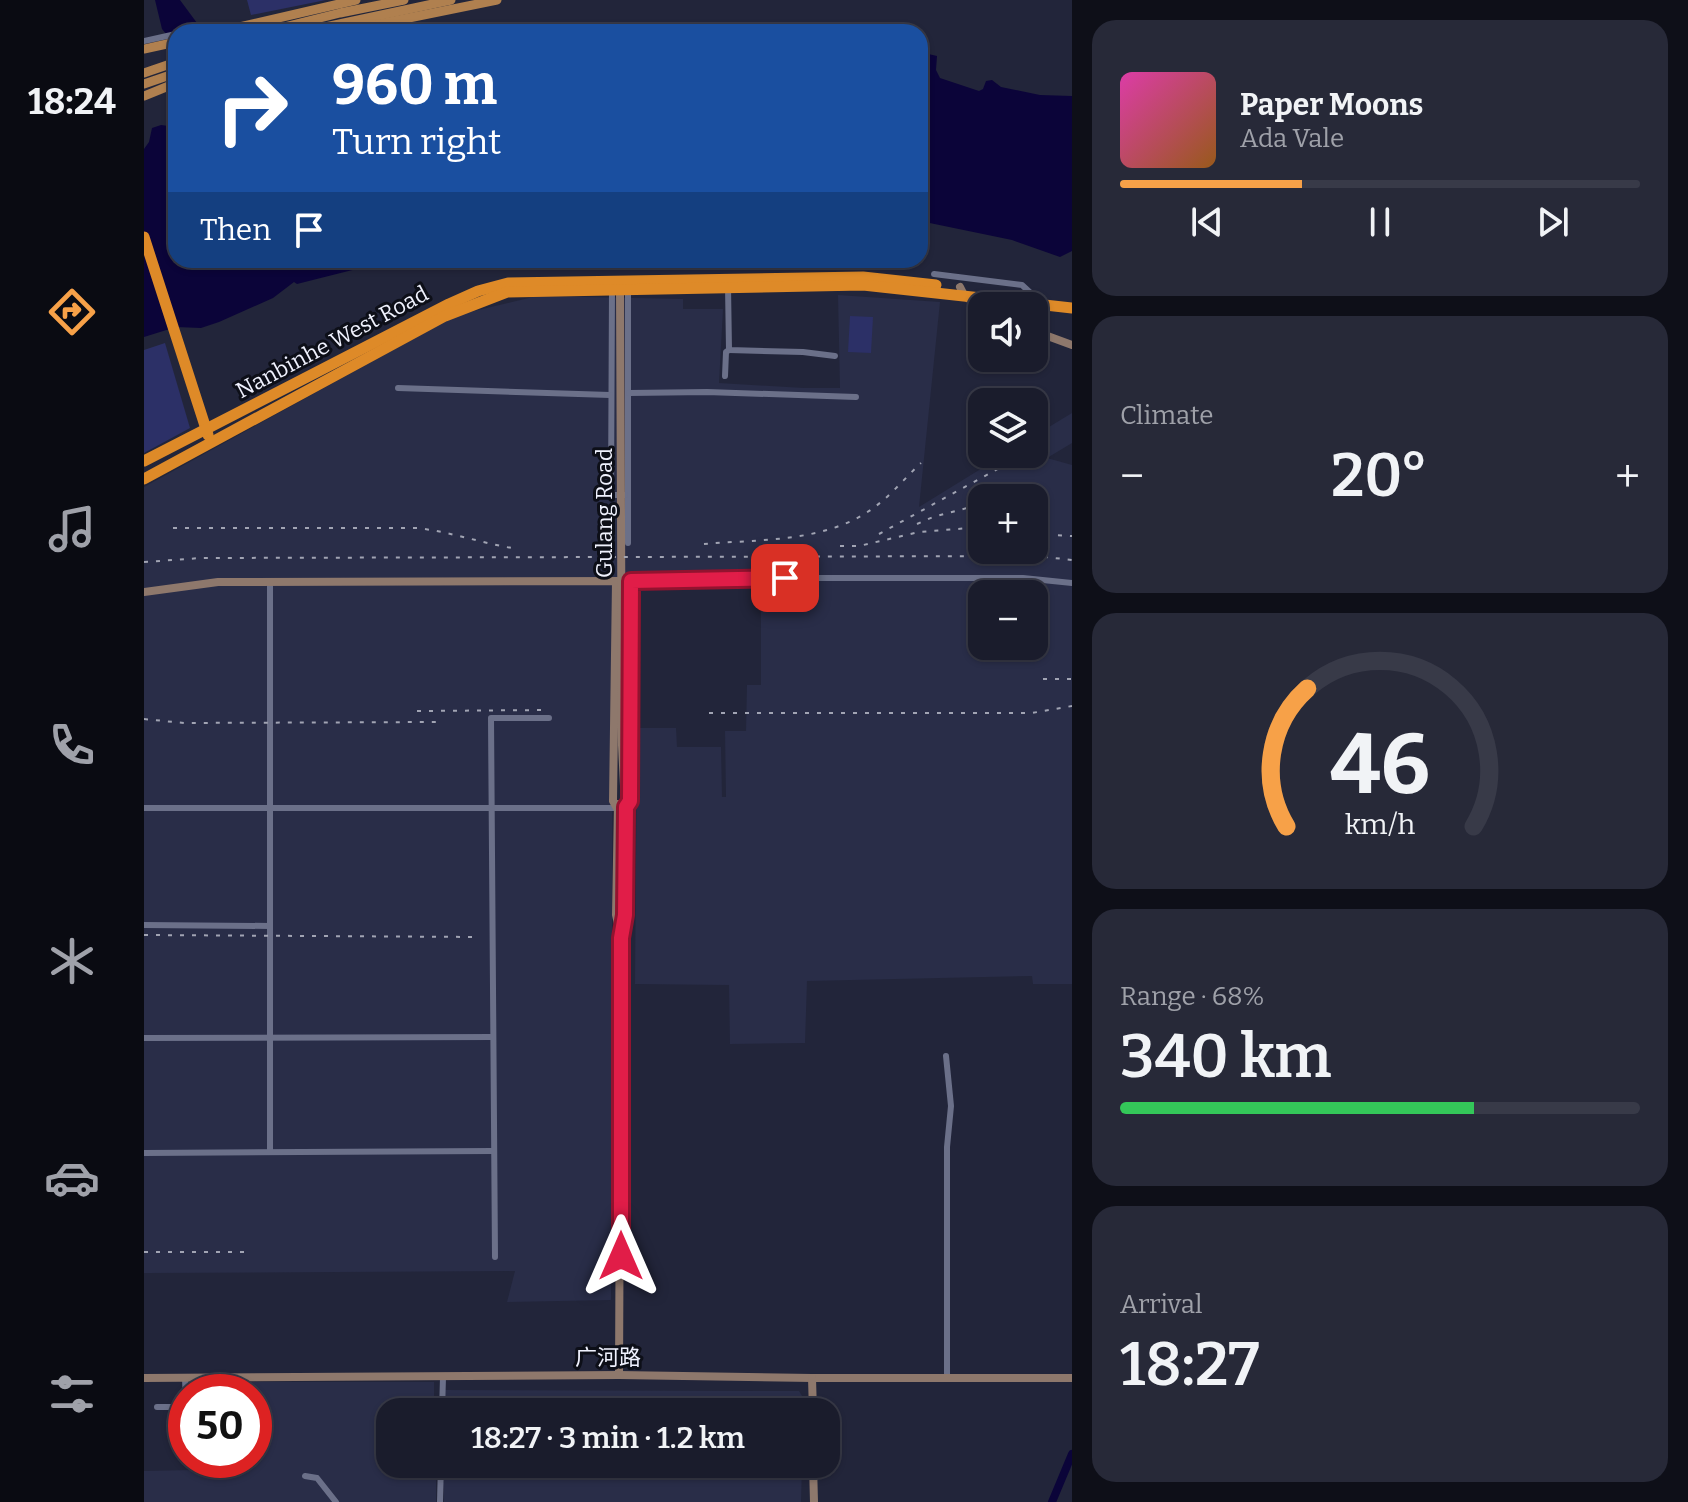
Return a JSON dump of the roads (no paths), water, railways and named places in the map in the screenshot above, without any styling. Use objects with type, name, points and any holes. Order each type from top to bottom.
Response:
[{"type":"highway","points":[[144,237],[212,443]]},
{"type":"highway","name":"Nanbinhe West Road","points":[[144,479],[445,316],[507,292],[620,284],[863,277],[1072,308]]},
{"type":"highway","name":"Nanbinhe West Road","points":[[144,461],[449,304],[478,291],[508,283],[863,285],[974,292]]},
{"type":"highway","name":"Nanbinhe West Road","points":[[1048,298],[1072,301]]},
{"type":"main road","points":[[246,24],[356,0]]},
{"type":"main road","points":[[305,24],[407,4],[451,0]]},
{"type":"main road","points":[[379,24],[497,0]]},
{"type":"main road","points":[[332,24],[407,4]]},
{"type":"main road","points":[[144,49],[168,41]]},
{"type":"main road","points":[[144,73],[168,65]]},
{"type":"main road","points":[[144,84],[168,76]]},
{"type":"main road","points":[[144,96],[168,86]]},
{"type":"street","points":[[242,24],[250,23]]},
{"type":"street","points":[[144,41],[168,38]]},
{"type":"street","points":[[934,274],[1022,285],[1030,292]]},
{"type":"street","points":[[620,284],[629,393],[628,543]]},
{"type":"street","points":[[620,284],[610,395],[611,495],[629,495]]},
{"type":"street","name":"Gulang Road","points":[[619,1375],[621,938],[616,915],[622,745],[620,284]]},
{"type":"street","points":[[725,376],[726,352],[729,350],[728,286]]},
{"type":"street","points":[[962,291],[968,297]]},
{"type":"street","points":[[1048,336],[1072,345]]},
{"type":"street","points":[[729,350],[835,356]]},
{"type":"street","points":[[398,388],[610,395]]},
{"type":"street","points":[[629,393],[856,397]]},
{"type":"street","points":[[144,592],[203,583],[270,582],[1023,578],[1072,583]]},
{"type":"street","name":"Gulang Road","points":[[616,581],[613,801],[621,808]]},
{"type":"street","name":"Gulang Road","points":[[621,808],[630,801],[631,581]]},
{"type":"street","points":[[270,582],[270,1152]]},
{"type":"street","points":[[495,1257],[491,718],[549,718]]},
{"type":"street","points":[[144,808],[621,808]]},
{"type":"street","points":[[144,925],[270,926]]},
{"type":"street","points":[[144,1038],[493,1037]]},
{"type":"street","points":[[946,1056],[951,1106],[947,1147],[947,1377]]},
{"type":"street","points":[[144,1153],[493,1151]]},
{"type":"street","name":"广河路","points":[[272,1378],[619,1375],[1072,1378]]},
{"type":"street","points":[[442,1398],[443,1377]]},
{"type":"street","name":"广河路","points":[[144,1378],[168,1378]]},
{"type":"street","points":[[812,1378],[813,1398]]},
{"type":"street","points":[[157,1407],[168,1407]]},
{"type":"street","points":[[305,1476],[317,1478],[336,1502]]},
{"type":"street","points":[[440,1502],[441,1478]]},
{"type":"street","points":[[813,1478],[814,1502]]},
{"type":"waterway","points":[[1052,1502],[1072,1454]]},
{"type":"railway","points":[[704,544],[771,540],[837,527],[876,506],[921,463]]},
{"type":"railway","points":[[879,534],[999,468]]},
{"type":"railway","points":[[917,524],[968,508]]},
{"type":"railway","points":[[173,528],[417,528],[518,549]]},
{"type":"railway","points":[[840,546],[859,546],[919,532],[968,528]]},
{"type":"railway","points":[[1048,535],[1072,536]]},
{"type":"railway","points":[[144,562],[201,558],[1037,556],[1072,560]]},
{"type":"railway","points":[[1043,679],[1072,679]]},
{"type":"railway","points":[[709,713],[1032,713],[1072,706]]},
{"type":"railway","points":[[417,711],[545,710]]},
{"type":"railway","points":[[144,719],[184,723],[438,722]]},
{"type":"railway","points":[[144,935],[480,937]]},
{"type":"railway","points":[[144,1252],[251,1252]]}]
